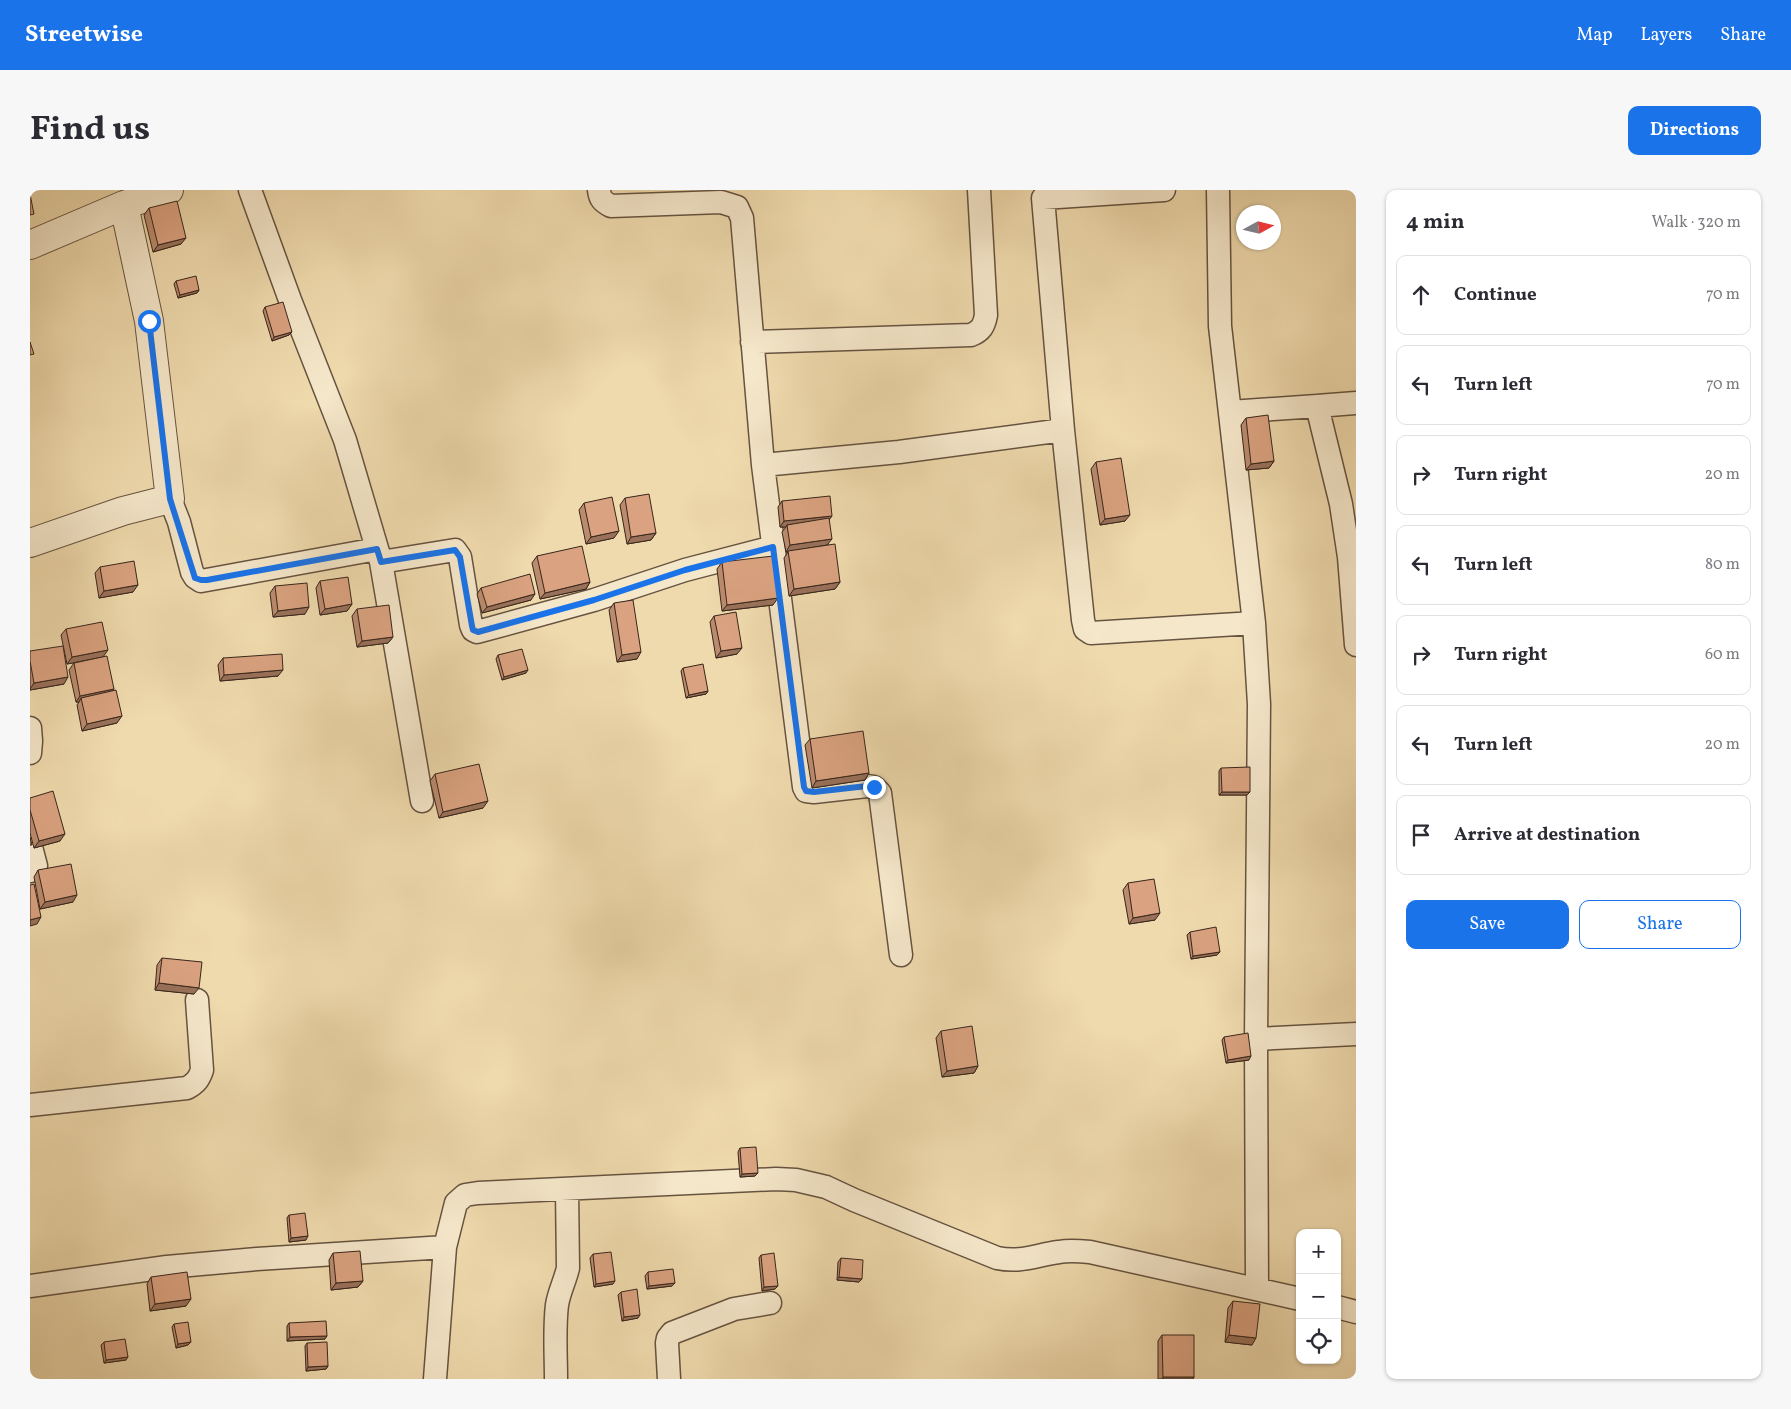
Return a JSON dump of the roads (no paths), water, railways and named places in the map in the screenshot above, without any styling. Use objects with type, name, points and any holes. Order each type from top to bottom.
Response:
[{"type":"street","points":[[30,245],[124,205],[169,190]]},
{"type":"street","points":[[250,190],[290,300],[346,440],[379,556],[422,801]]},
{"type":"street","points":[[599,190],[600,197],[604,203],[611,206],[721,202],[737,207],[742,218],[764,466],[804,787],[806,791],[814,792],[867,786],[874,787],[880,793],[901,955]]},
{"type":"street","points":[[752,342],[971,335],[980,331],[985,323],[986,315],[979,190]]},
{"type":"street","points":[[1164,190],[1042,198],[1062,430],[1085,629],[1092,633],[1099,633],[1254,623]]},
{"type":"street","points":[[1218,190],[1220,326],[1254,623],[1259,704],[1256,1039],[1258,1289]]},
{"type":"street","points":[[124,205],[149,321],[170,499],[179,522],[195,578],[201,580],[379,556],[455,550],[460,557],[473,630],[478,632],[594,600],[685,570],[773,547]]},
{"type":"street","points":[[1230,412],[1356,403]]},
{"type":"street","points":[[1317,406],[1341,504],[1350,566],[1356,645]]},
{"type":"street","points":[[764,466],[900,452],[1062,430]]},
{"type":"street","points":[[30,543],[123,510],[170,499]]},
{"type":"street","points":[[30,728],[30,753]]},
{"type":"street","points":[[30,843],[36,866],[34,870],[30,871]]},
{"type":"street","points":[[30,1105],[187,1088],[195,1084],[202,1070],[197,1000]]},
{"type":"street","points":[[1256,1039],[1356,1034]]},
{"type":"street","points":[[435,1379],[445,1247],[456,1203],[465,1195],[478,1193],[766,1179],[796,1180],[826,1187],[997,1258],[1011,1261],[1060,1252],[1090,1252],[1296,1298]]},
{"type":"street","points":[[556,1379],[557,1306],[560,1290],[566,1279],[568,1268],[567,1189]]},
{"type":"street","points":[[30,1286],[167,1267],[257,1258],[445,1247]]},
{"type":"street","points":[[670,1379],[667,1343],[672,1332],[734,1309],[770,1304]]},
{"type":"street","points":[[1341,1309],[1356,1312]]}]
